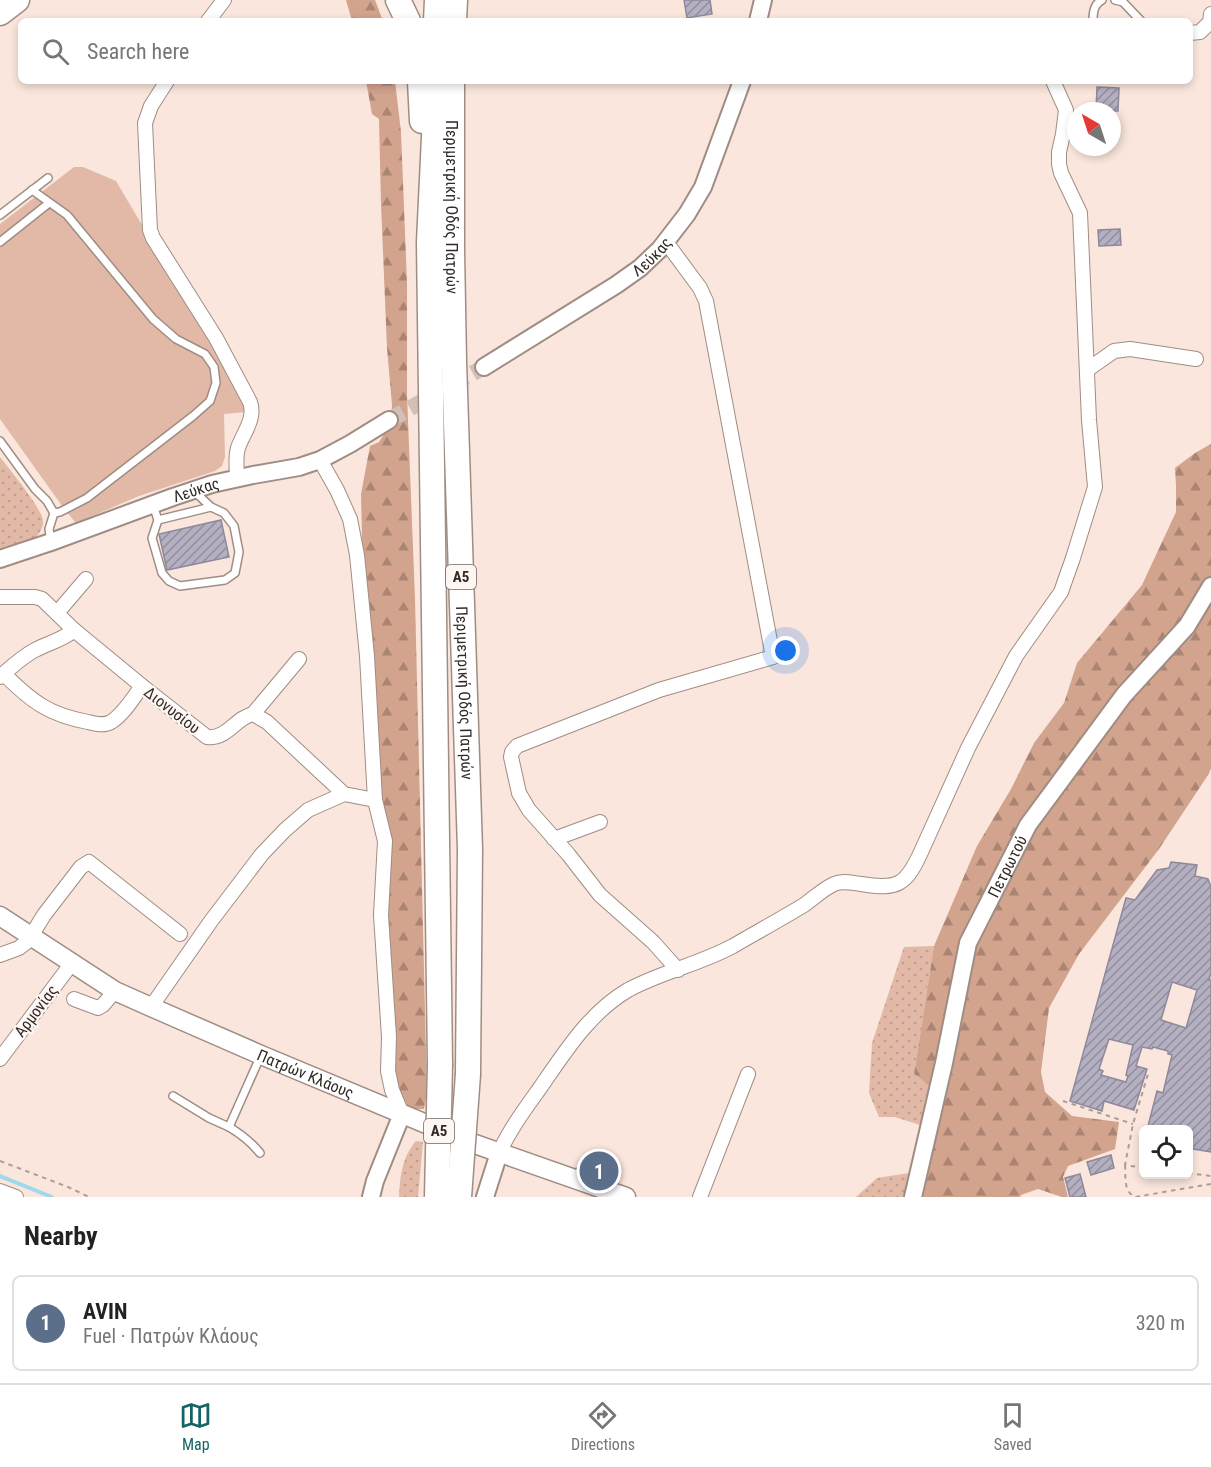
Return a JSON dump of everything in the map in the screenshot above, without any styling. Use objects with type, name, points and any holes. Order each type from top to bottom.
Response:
[{"type":"highway","points":[[0,13],[17,0]]},
{"type":"highway","points":[[398,0],[407,18]]},
{"type":"highway","points":[[436,18],[437,0]]},
{"type":"highway","points":[[454,18],[455,0]]},
{"type":"highway","points":[[420,84],[429,242]]},
{"type":"highway","name":"Περιμετρική Οδός Πατρών","points":[[436,84],[429,242],[440,1064],[437,1197]]},
{"type":"highway","name":"Περιμετρική Οδός Πατρών","points":[[452,84],[453,350],[470,849],[468,1074],[459,1197]]},
{"type":"main road","name":"Πατρών Κλάους","points":[[0,916],[115,990],[151,1007],[261,1056],[472,1143],[626,1197]]},
{"type":"street","points":[[210,18],[224,0]]},
{"type":"street","points":[[759,18],[764,0]]},
{"type":"street","points":[[1193,33],[1200,32],[1210,22],[1211,14]]},
{"type":"street","points":[[165,84],[151,106],[145,123],[150,230],[216,338],[252,407],[248,427],[237,451],[237,478]]},
{"type":"street","name":"Λεύκας","points":[[484,367],[621,282],[640,268],[666,242],[703,187],[741,84]]},
{"type":"street","points":[[486,1197],[499,1153],[520,1116],[580,1032],[622,994],[731,947],[784,917],[835,884],[845,882],[876,886],[903,882],[911,873],[968,748],[1016,656],[1061,592],[1095,487],[1089,420],[1080,213],[1061,173],[1059,152],[1066,110],[1053,84]]},
{"type":"street","points":[[666,242],[700,288],[706,301],[773,657],[659,690],[517,746],[511,757],[519,793],[529,810],[600,895],[652,942],[678,970]]},
{"type":"street","points":[[1087,370],[1114,351],[1130,350],[1196,359]]},
{"type":"street","name":"Λεύκας","points":[[0,559],[155,512],[193,490],[237,478],[299,467],[320,460],[389,420]]},
{"type":"street","points":[[320,460],[350,519],[357,555],[367,656],[375,800],[385,840],[381,915],[389,1037],[388,1071],[392,1090],[402,1114],[375,1181],[371,1197]]},
{"type":"street","points":[[57,613],[86,579]]},
{"type":"street","name":"Πετρωτού","points":[[914,1197],[968,943],[1028,825],[1124,695],[1187,626],[1211,586]]},
{"type":"street","name":"Διονυσίου","points":[[0,597],[42,599],[74,630],[202,734],[210,738],[223,734],[243,718],[253,714]]},
{"type":"street","points":[[74,630],[34,650],[2,675],[32,700],[55,713],[98,724],[105,724],[120,715],[142,686]]},
{"type":"street","points":[[299,659],[253,714],[267,722],[344,794],[375,800]]},
{"type":"street","points":[[151,1007],[238,885],[273,842],[308,810],[344,794]]},
{"type":"street","points":[[554,839],[600,822]]},
{"type":"street","points":[[0,955],[25,944],[81,867],[89,862],[180,934]]},
{"type":"street","name":"Αρμονίας","points":[[0,1059],[72,963]]},
{"type":"street","points":[[74,999],[98,1008],[115,990]]},
{"type":"street","points":[[700,1197],[748,1074]]},
{"type":"street","points":[[0,1191],[16,1197]]},
{"type":"lane","points":[[1093,18],[1094,9],[1102,0]]},
{"type":"lane","points":[[1115,0],[1123,2],[1138,18]]},
{"type":"lane","points":[[0,215],[48,178]]},
{"type":"lane","points":[[32,190],[67,215],[153,319],[176,339],[205,354],[214,367],[216,383],[210,402],[194,416],[87,498],[54,513]]},
{"type":"lane","points":[[0,242],[49,203]]},
{"type":"lane","points":[[0,441],[54,513],[49,529],[51,542]]},
{"type":"lane","points":[[193,490],[211,507],[224,513],[234,526],[239,552],[236,573],[225,580],[180,586],[169,581],[162,573],[152,538],[155,512],[211,507]]},
{"type":"lane","points":[[229,1127],[261,1056]]},
{"type":"lane","points":[[173,1096],[243,1135],[260,1153]]},
{"type":"path","points":[[1148,1074],[1133,1124],[1125,1165],[1127,1191],[1135,1197],[1211,1184]]},
{"type":"path","points":[[1063,1101],[1133,1124]]},
{"type":"path","points":[[0,1161],[89,1197]]},
{"type":"path","points":[[1125,1165],[1139,1167]]},
{"type":"path","points":[[1193,1174],[1211,1176]]},
{"type":"shaded area","points":[[74,167],[83,167],[116,181],[214,347],[246,407],[246,412],[224,414],[225,457],[222,466],[215,471],[139,496],[76,523],[0,419],[0,224]]},
{"type":"shaded area","points":[[0,457],[31,497],[43,522],[36,537],[0,550]]},
{"type":"shaded area","points":[[934,946],[914,1074],[945,1096],[923,1197],[856,1197],[877,1178],[909,1173],[920,1125],[895,1117],[879,1117],[869,1093],[872,1043],[904,947]]},
{"type":"shaded area","points":[[416,1141],[423,1142],[418,1197],[399,1197],[403,1167]]},
{"type":"green space","points":[[346,0],[375,0],[382,18],[351,18]]},
{"type":"green space","points":[[367,84],[395,84],[401,132],[407,283],[407,395],[415,599],[427,1093],[424,1109],[402,1105],[394,1074],[386,926],[390,856],[382,798],[363,578],[361,494],[370,446],[379,442],[391,423],[392,405],[387,348],[379,119],[372,114]]},
{"type":"green space","points":[[1211,444],[1211,768],[1159,849],[1079,954],[1049,1008],[1041,1072],[1045,1092],[1072,1116],[1119,1122],[1115,1149],[1068,1166],[1063,1177],[1068,1197],[1038,1189],[1020,1197],[923,1197],[945,1097],[914,1074],[934,946],[977,846],[1011,789],[1034,743],[1064,703],[1077,663],[1142,585],[1176,512],[1175,468]]},
{"type":"building","points":[[684,0],[710,0],[712,14],[687,18]]},
{"type":"building","points":[[1097,87],[1119,88],[1118,102],[1096,102]]},
{"type":"building","points":[[1120,229],[1121,245],[1099,246],[1098,230]]},
{"type":"building","points":[[221,520],[229,557],[167,570],[159,534]]},
{"type":"building","points":[[1171,862],[1197,865],[1195,876],[1208,879],[1211,887],[1211,972],[1209,980],[1211,980],[1211,1152],[1193,1149],[1193,1125],[1148,1125],[1157,1091],[1163,1093],[1172,1055],[1168,1054],[1168,1051],[1142,1047],[1136,1066],[1147,1069],[1134,1110],[1104,1101],[1102,1111],[1070,1101],[1126,898],[1135,900],[1157,870],[1169,868]],"holes":[[[1172,982],[1197,990],[1186,1028],[1161,1020]],[[1109,1039],[1133,1045],[1126,1082],[1101,1075],[1103,1071],[1099,1069]]]},
{"type":"building","points":[[1111,1155],[1114,1168],[1091,1175],[1087,1162]]},
{"type":"building","points":[[1080,1174],[1086,1197],[1070,1197],[1065,1178]]},
{"type":"waterway","points":[[0,1176],[52,1197]]},
{"type":"tunnel","points":[[389,420],[484,367]]},
{"type":"place","name":"AVIN","points":[[599,1171]]}]
